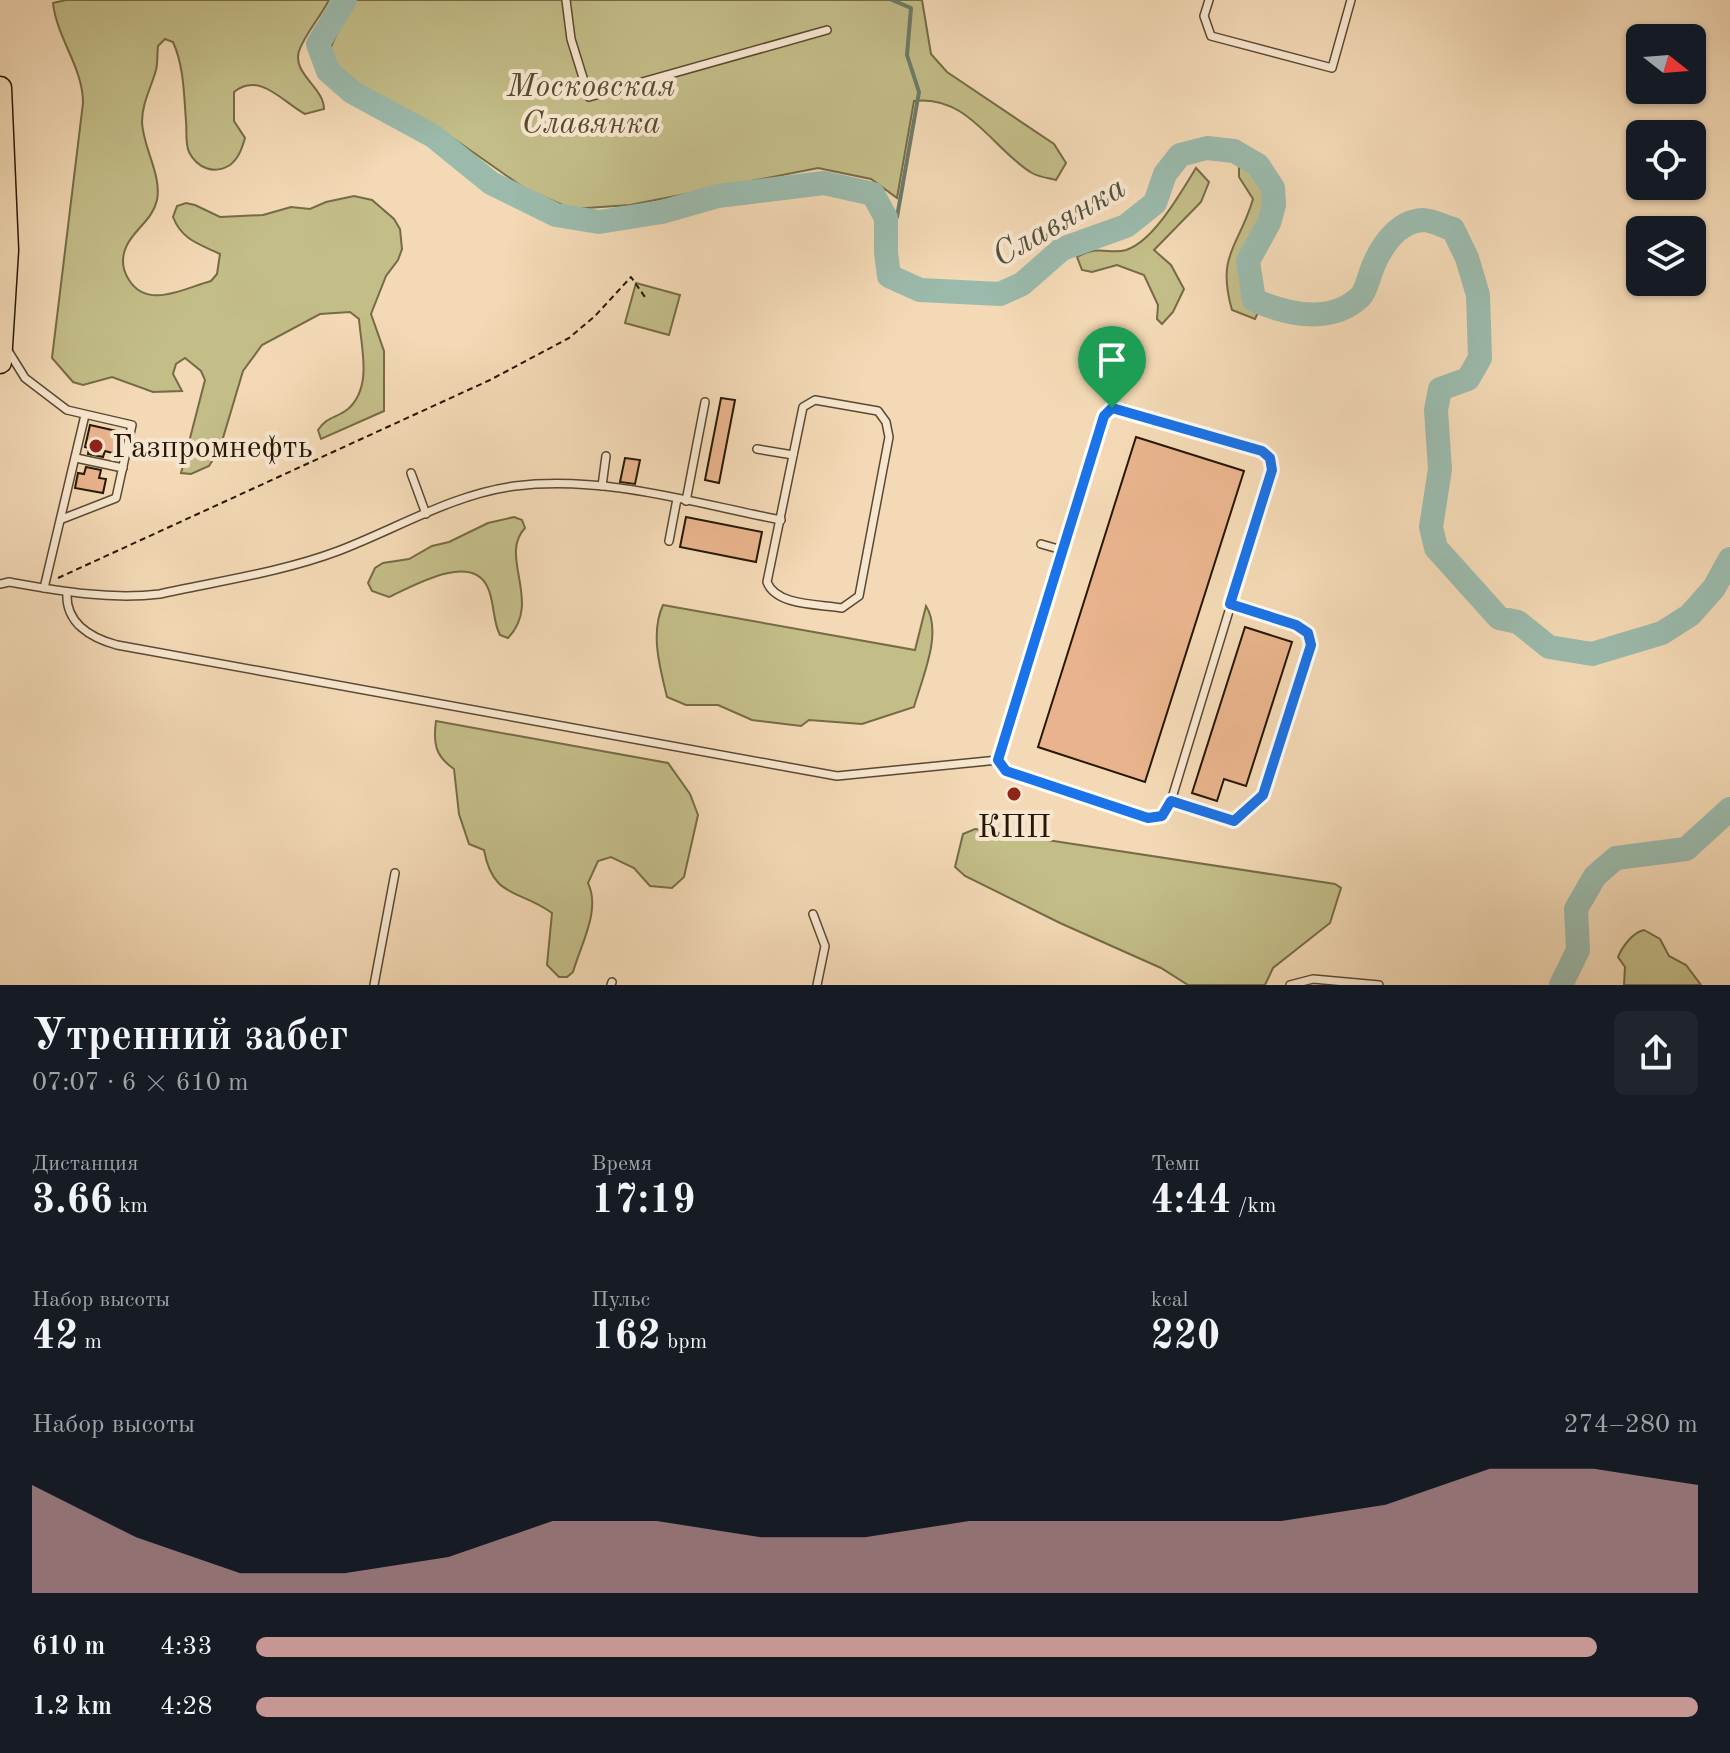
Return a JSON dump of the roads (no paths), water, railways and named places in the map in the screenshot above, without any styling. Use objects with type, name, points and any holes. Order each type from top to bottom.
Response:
[{"type":"main road","points":[[0,88],[6,208],[1,351]]},
{"type":"lane","points":[[566,0],[571,39],[589,97],[827,30]]},
{"type":"lane","points":[[1209,0],[1204,16],[1211,36],[1332,68],[1351,0]]},
{"type":"lane","points":[[1,351],[25,378],[67,410],[132,425],[116,498],[62,519]]},
{"type":"lane","points":[[815,400],[878,411],[886,422],[889,437],[859,596],[842,608],[780,597],[771,591],[767,582],[793,455],[803,407],[815,400]]},
{"type":"lane","points":[[669,541],[705,402]]},
{"type":"lane","points":[[1112,408],[1262,451],[1270,458],[1272,470],[1171,801],[1162,816],[1148,818],[1006,771],[998,760],[1104,416],[1112,408]]},
{"type":"lane","points":[[44,588],[85,415]]},
{"type":"lane","points":[[757,449],[793,455]]},
{"type":"lane","points":[[602,486],[606,456]]},
{"type":"lane","points":[[76,458],[123,468]]},
{"type":"lane","points":[[411,473],[426,514]]},
{"type":"lane","points":[[0,584],[9,582],[131,598],[160,594],[336,552],[468,497],[514,486],[602,486],[781,520]]},
{"type":"lane","points":[[1041,544],[1062,550]]},
{"type":"lane","points":[[0,576],[9,582]]},
{"type":"lane","points":[[67,592],[67,604],[83,630],[98,640],[117,645],[837,776],[998,760]]},
{"type":"lane","points":[[1171,801],[1234,821],[1263,795],[1311,645],[1308,633],[1296,625],[1230,604]]},
{"type":"lane","points":[[374,985],[395,873]]},
{"type":"lane","points":[[813,914],[825,946],[817,985]]},
{"type":"lane","points":[[1290,985],[1313,979],[1379,985]]},
{"type":"waterway","name":"Славянка","points":[[345,0],[318,44],[328,71],[352,92],[433,136],[491,183],[556,215],[599,222],[662,212],[718,196],[824,183],[873,194],[886,218],[889,276],[920,290],[1000,294],[1022,284],[1062,249],[1126,226],[1155,203],[1165,174],[1180,155],[1207,148],[1234,151],[1258,165],[1273,188],[1274,205],[1269,223],[1248,261],[1254,300],[1294,313],[1308,314],[1335,311],[1360,297],[1380,253],[1391,237],[1405,225],[1423,220],[1453,229],[1467,258],[1478,295],[1480,358],[1468,379],[1440,389],[1436,410],[1440,469],[1431,527],[1436,548],[1499,618],[1518,622],[1549,647],[1592,654],[1662,633],[1690,615],[1714,588],[1730,559]]},
{"type":"waterway","points":[[886,228],[897,217],[919,92],[907,55],[911,8],[892,0]]},
{"type":"waterway","name":"Славянка","points":[[1561,985],[1578,950],[1576,909],[1595,876],[1616,858],[1686,849],[1730,809]]},
{"type":"place","name":"Газпромнефть","points":[[96,446]]},
{"type":"place","name":"КПП","points":[[1014,794]]},
{"type":"park label","name":"Московская Славянка","points":[[591,104]]}]
